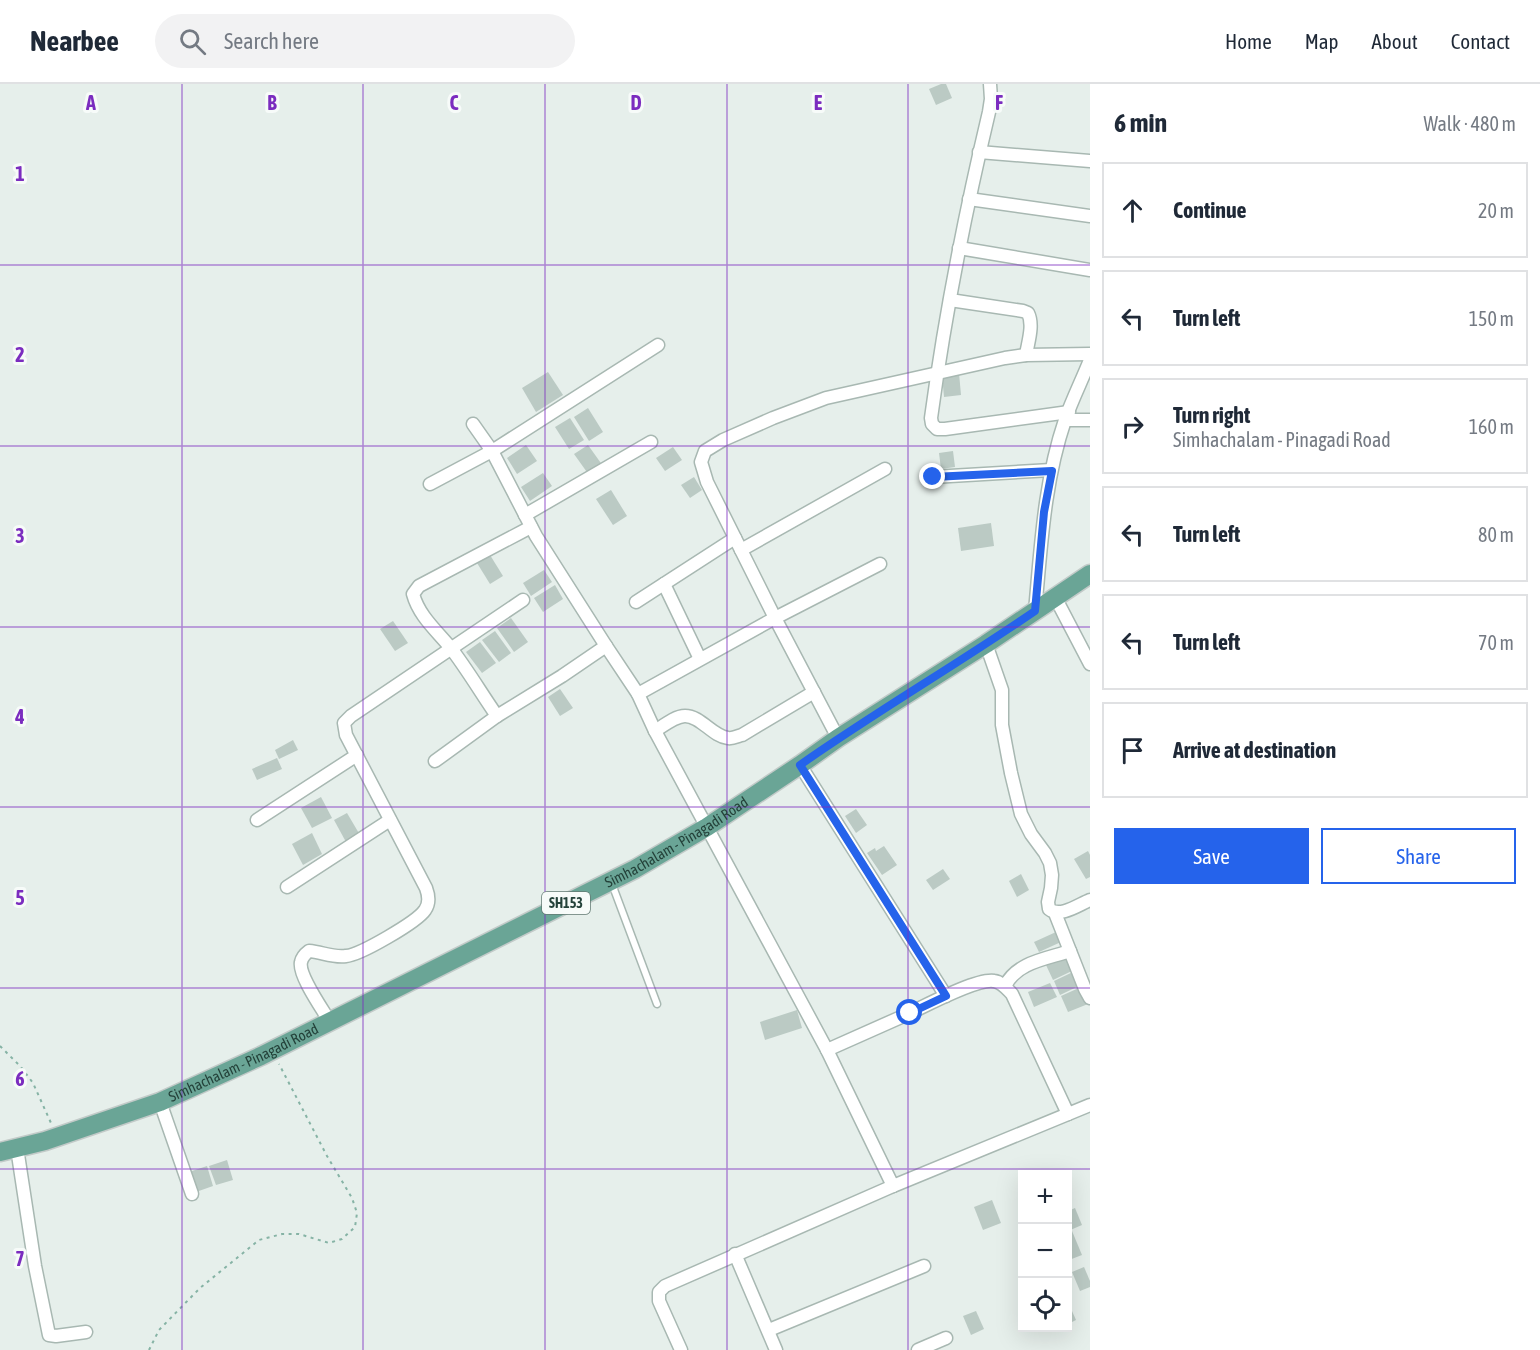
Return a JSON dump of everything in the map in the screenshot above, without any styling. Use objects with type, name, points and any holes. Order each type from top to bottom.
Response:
[{"type":"main road","name":"Simhachalam - Pinagadi Road","points":[[8,1150],[58,1137],[160,1102],[273,1051],[611,881],[707,826],[1090,574]]},
{"type":"street","points":[[990,84],[989,112],[959,248],[937,372],[932,424],[937,429],[945,429],[1067,416],[1090,420]]},
{"type":"street","points":[[979,152],[1090,160]]},
{"type":"street","points":[[969,199],[1090,216]]},
{"type":"street","points":[[959,248],[1090,270]]},
{"type":"street","points":[[950,300],[1028,313],[1031,327],[1026,355]]},
{"type":"street","points":[[430,484],[492,451],[658,345]]},
{"type":"street","points":[[838,738],[706,482],[701,462],[705,451],[763,422],[826,398],[1005,358],[1026,355],[1090,354]]},
{"type":"street","points":[[1035,611],[1044,512],[1052,471],[1067,416],[1090,360]]},
{"type":"street","points":[[473,424],[492,451],[528,521],[638,694],[655,731],[827,1050],[893,1186]]},
{"type":"street","points":[[497,716],[450,648],[421,613],[413,594],[420,586],[528,521],[651,442]]},
{"type":"street","points":[[636,602],[664,584],[738,544],[885,469]]},
{"type":"street","points":[[933,477],[1052,471]]},
{"type":"street","points":[[638,694],[775,618],[880,564]]},
{"type":"street","points":[[664,584],[700,659]]},
{"type":"street","points":[[1055,597],[1090,664]]},
{"type":"street","points":[[330,1022],[301,970],[300,964],[305,954],[309,951],[337,957],[360,952],[372,947],[421,915],[429,903],[426,888],[346,735],[344,723],[351,716],[523,600]]},
{"type":"street","points":[[986,644],[1002,690],[1002,725],[1021,814],[1050,863],[1051,888],[1047,905],[1055,913],[1090,998]]},
{"type":"street","points":[[435,761],[497,716],[606,646]]},
{"type":"street","points":[[655,731],[676,718],[686,716],[730,739],[742,735],[814,692]]},
{"type":"street","points":[[257,820],[357,755]]},
{"type":"street","points":[[800,765],[946,996]]},
{"type":"street","points":[[287,887],[390,820]]},
{"type":"street","points":[[1055,913],[1090,900]]},
{"type":"street","points":[[1005,986],[1017,970],[1026,965],[1070,951]]},
{"type":"street","points":[[827,1050],[946,996],[982,982],[994,981],[1005,986],[1012,994],[1068,1114]]},
{"type":"street","points":[[160,1102],[192,1194]]},
{"type":"street","points":[[681,1350],[659,1300],[659,1292],[665,1286],[893,1186],[1090,1105]]},
{"type":"street","points":[[8,1150],[49,1335],[86,1332]]},
{"type":"street","points":[[735,1254],[776,1350]]},
{"type":"street","points":[[769,1330],[924,1266]]},
{"type":"street","points":[[918,1350],[946,1338]]},
{"type":"lane","points":[[611,881],[657,1004]]},
{"type":"path","points":[[0,1046],[33,1083],[58,1137]]},
{"type":"path","points":[[149,1350],[159,1330],[200,1288],[259,1240],[282,1234],[299,1234],[329,1243],[342,1239],[355,1227],[357,1213],[351,1198],[273,1051]]},
{"type":"building","points":[[946,84],[952,98],[936,105],[929,89]]},
{"type":"building","points":[[548,372],[563,395],[536,412],[522,388]]},
{"type":"building","points":[[959,373],[961,395],[944,397],[942,375]]},
{"type":"building","points":[[588,408],[603,432],[589,441],[574,417]]},
{"type":"building","points":[[570,418],[584,440],[569,449],[555,427]]},
{"type":"building","points":[[526,445],[537,461],[517,474],[507,458]]},
{"type":"building","points":[[588,445],[603,466],[589,475],[574,454]]},
{"type":"building","points":[[673,447],[682,460],[665,471],[656,458]]},
{"type":"building","points":[[953,451],[955,467],[941,469],[939,453]]},
{"type":"building","points":[[543,473],[552,486],[530,501],[521,487]]},
{"type":"building","points":[[694,477],[702,490],[690,498],[681,485]]},
{"type":"building","points":[[611,490],[627,516],[613,525],[596,499]]},
{"type":"building","points":[[991,523],[994,546],[961,551],[958,528]]},
{"type":"building","points":[[490,555],[503,576],[490,584],[477,563]]},
{"type":"building","points":[[544,570],[552,582],[531,596],[523,583]]},
{"type":"building","points":[[555,585],[563,599],[543,612],[534,598]]},
{"type":"building","points":[[511,618],[528,642],[514,652],[497,628]]},
{"type":"building","points":[[393,621],[408,643],[395,651],[380,629]]},
{"type":"building","points":[[495,631],[511,653],[499,662],[482,640]]},
{"type":"building","points":[[480,642],[496,663],[482,673],[466,652]]},
{"type":"building","points":[[560,689],[573,708],[560,716],[548,697]]},
{"type":"building","points":[[293,740],[298,750],[279,759],[275,750]]},
{"type":"building","points":[[277,758],[282,769],[257,780],[252,769]]},
{"type":"building","points":[[321,797],[332,818],[312,828],[301,808]]},
{"type":"building","points":[[856,809],[867,825],[856,833],[845,816]]},
{"type":"building","points":[[347,813],[360,835],[346,842],[334,820]]},
{"type":"building","points":[[312,833],[322,854],[303,865],[292,844]]},
{"type":"building","points":[[884,846],[897,865],[882,875],[867,853]]},
{"type":"building","points":[[1088,851],[1090,877],[1086,879],[1074,859]]},
{"type":"building","points":[[943,869],[950,879],[933,890],[926,880]]},
{"type":"building","points":[[1021,874],[1029,890],[1017,897],[1009,881]]},
{"type":"building","points":[[1056,932],[1061,942],[1039,952],[1034,942]]},
{"type":"building","points":[[1067,956],[1074,970],[1053,980],[1046,965]]},
{"type":"building","points":[[1075,971],[1081,985],[1060,995],[1054,981]]},
{"type":"building","points":[[1050,983],[1057,997],[1034,1007],[1028,992]]},
{"type":"building","points":[[1081,987],[1088,1004],[1068,1012],[1061,996]]},
{"type":"building","points":[[797,1010],[802,1028],[765,1040],[760,1022]]},
{"type":"building","points":[[227,1160],[233,1180],[216,1185],[209,1166]]},
{"type":"building","points":[[207,1166],[213,1186],[196,1192],[189,1172]]},
{"type":"building","points":[[992,1200],[1001,1223],[983,1230],[974,1207]]},
{"type":"building","points":[[1075,1208],[1082,1225],[1072,1229],[1072,1224],[1072,1209]]},
{"type":"building","points":[[1072,1231],[1082,1255],[1072,1259]]},
{"type":"building","points":[[1084,1267],[1090,1287],[1080,1291],[1072,1272]]},
{"type":"building","points":[[976,1311],[984,1329],[971,1335],[963,1316]]},
{"type":"route","points":[[910,1013],[946,996],[800,765],[1035,611],[1044,512],[1052,471],[933,477]]}]
